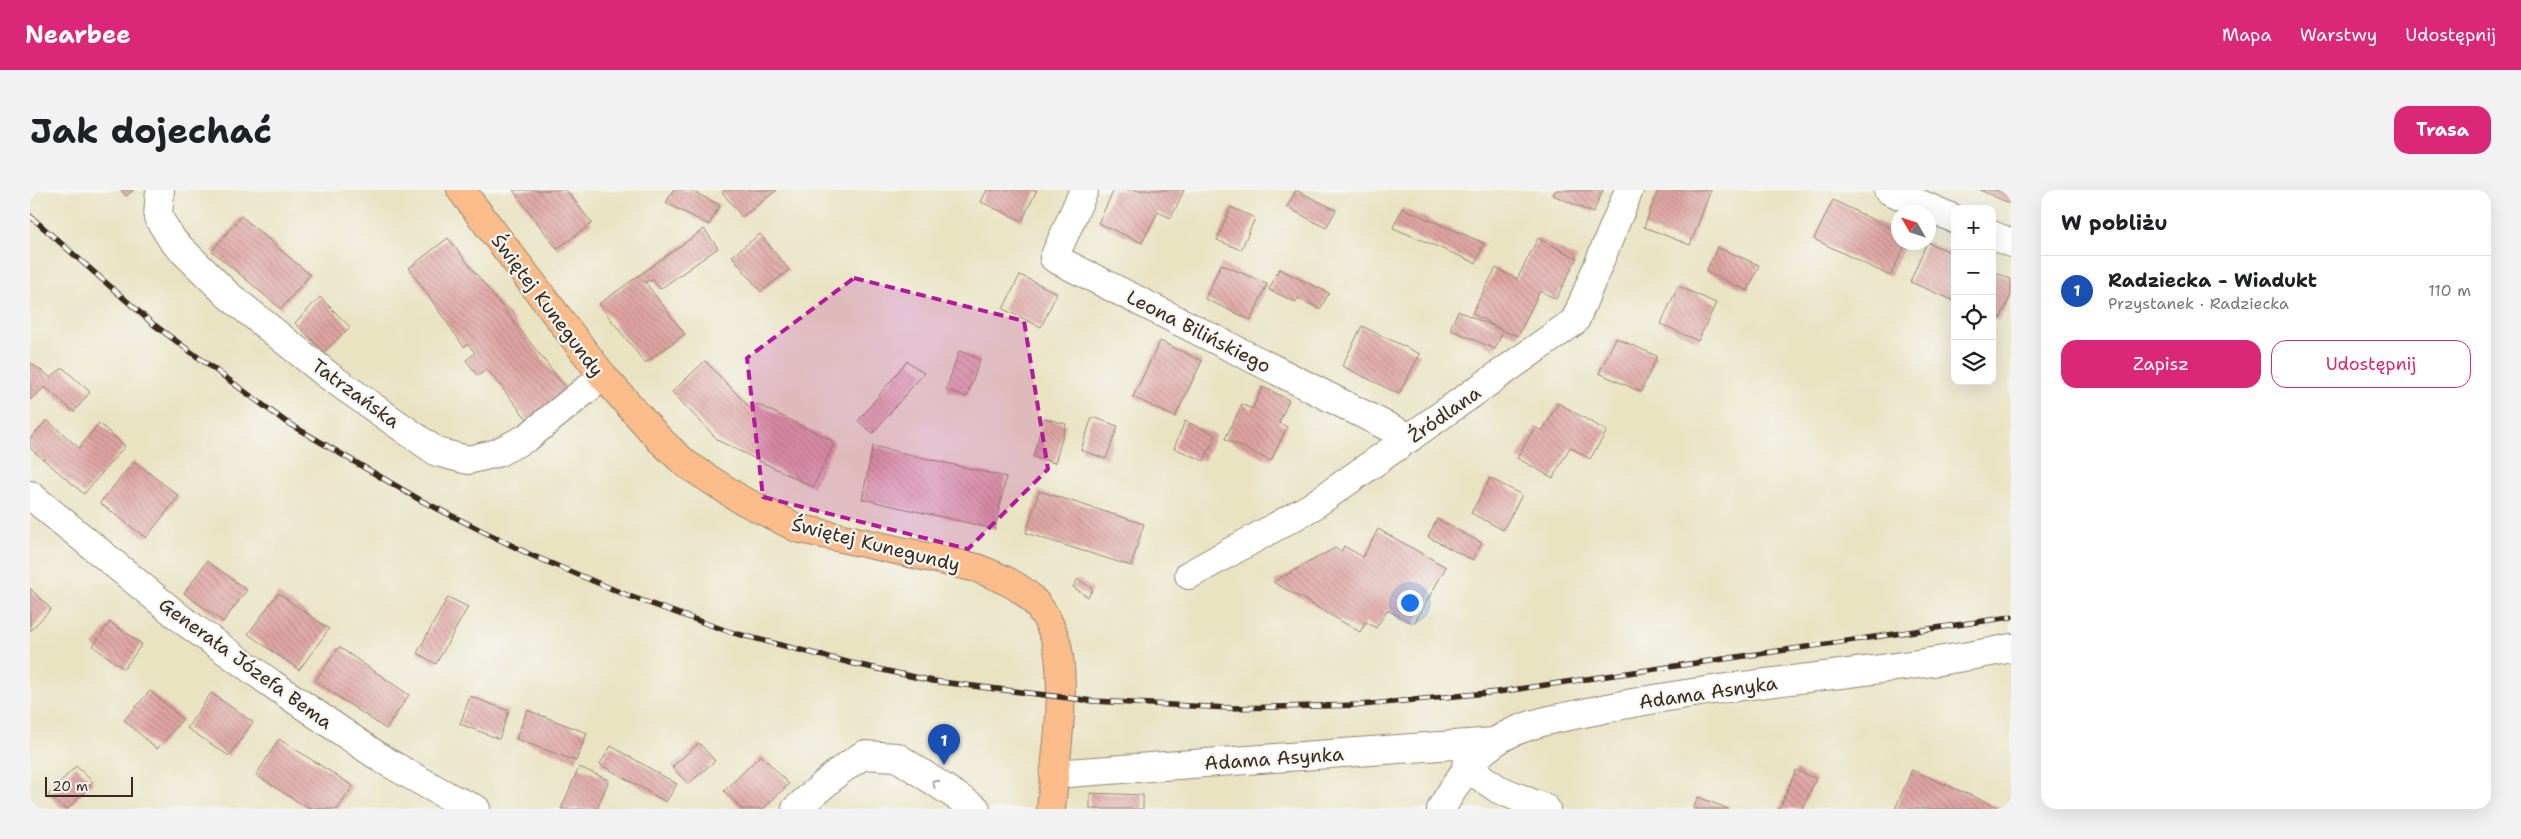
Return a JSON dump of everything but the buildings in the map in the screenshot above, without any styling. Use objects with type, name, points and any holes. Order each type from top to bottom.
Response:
[{"type":"main road","name":"Świętej Kunegundy","points":[[461,190],[603,376],[660,440],[686,464],[768,514],[814,534],[977,568],[998,577],[1033,600],[1045,618],[1059,655],[1059,714],[1051,809]]},
{"type":"street","name":"Tatrzańska","points":[[160,190],[158,217],[172,241],[228,294],[330,376],[438,452],[468,460],[498,453],[528,437],[603,376]]},
{"type":"street","name":"Leona Bilińskiego","points":[[1084,190],[1054,258],[1410,438]]},
{"type":"street","name":"Źródlana","points":[[1189,576],[1311,507],[1575,321],[1629,190]]},
{"type":"street","points":[[1888,190],[1951,217]]},
{"type":"street","points":[[1996,237],[2011,243]]},
{"type":"street","name":"Generała Józefa Bema","points":[[30,495],[184,621],[272,684],[382,759],[451,798],[476,809]]},
{"type":"street","name":"Adama Asnyka","points":[[1441,809],[1466,767],[1495,742],[1534,724],[1665,696],[1944,662],[2011,648]]},
{"type":"street","name":"Adama Asynka","points":[[1054,774],[1495,742]]},
{"type":"street","points":[[796,809],[837,773],[863,755],[897,757],[976,809]]},
{"type":"street","points":[[1466,767],[1498,789],[1546,809]]},
{"type":"highlighted area","points":[[854,278],[1024,321],[1048,469],[968,549],[763,497],[747,358]]},
{"type":"railway","points":[[30,216],[153,324],[286,422],[422,501],[531,555],[629,596],[730,632],[851,663],[933,681],[1093,701],[1230,708],[1361,705],[1498,692],[2011,617]]},
{"type":"place","name":"Radziecka - Wiadukt","points":[[944,765]]}]
